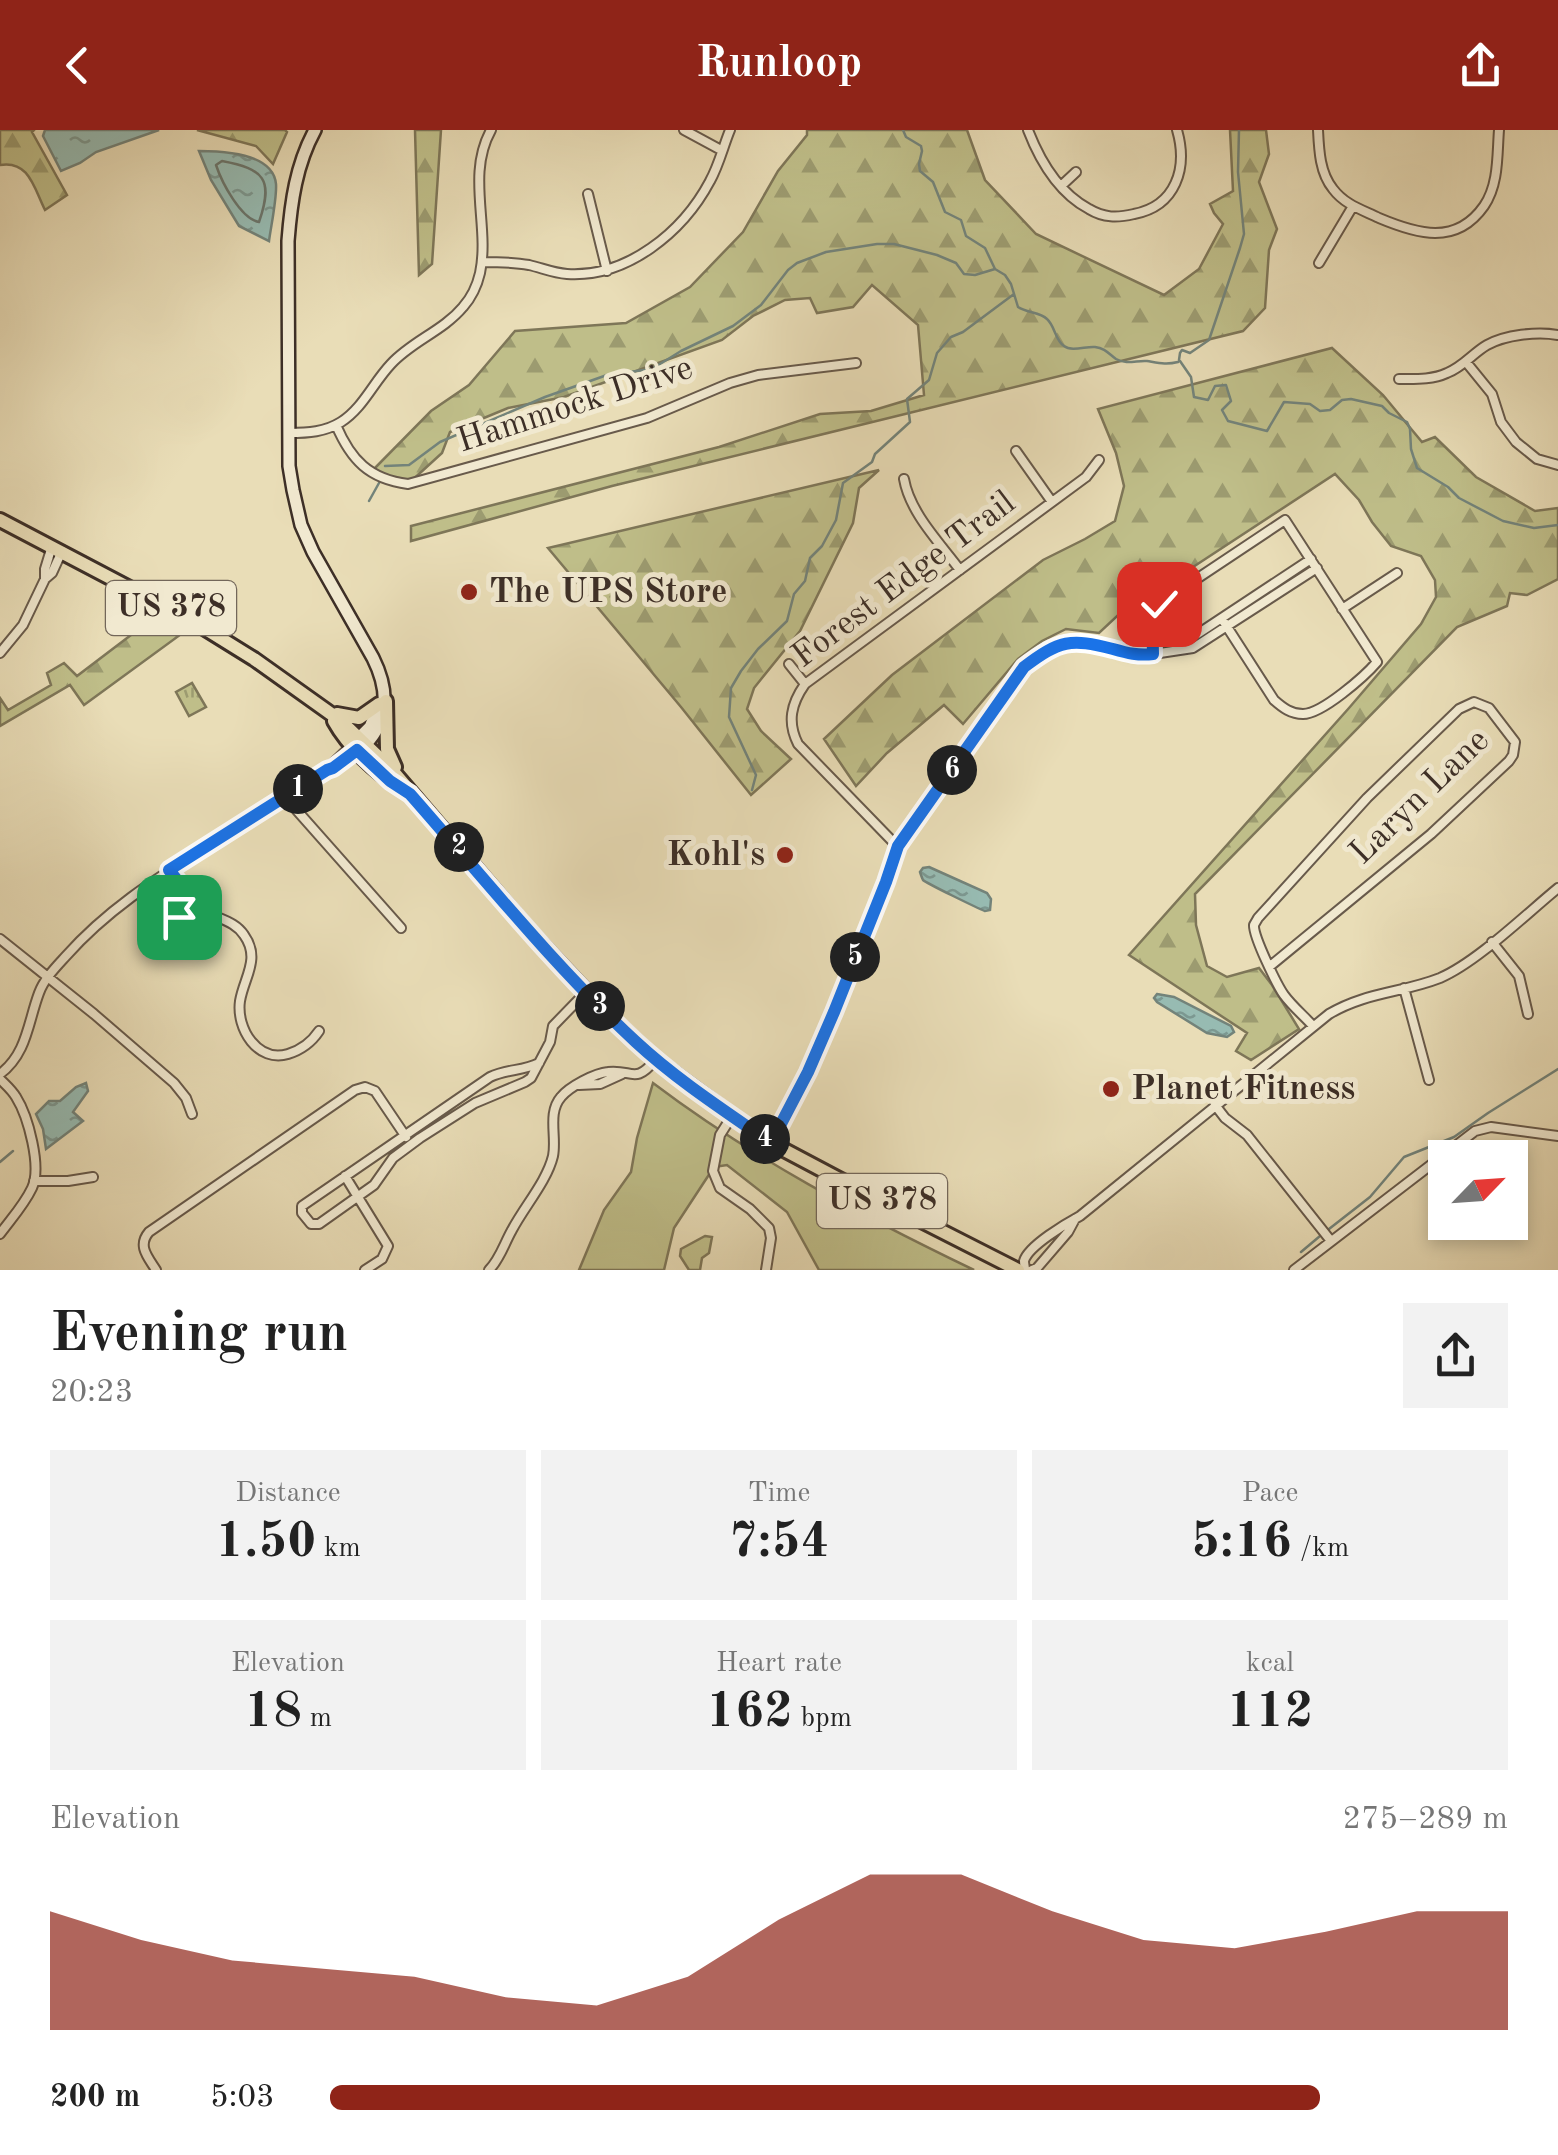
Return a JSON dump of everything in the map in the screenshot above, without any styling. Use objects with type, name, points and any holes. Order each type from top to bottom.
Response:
[{"type":"main road","name":"US 378","points":[[0,520],[196,623],[327,712]]},
{"type":"main road","points":[[327,712],[359,718],[383,698]]},
{"type":"main road","points":[[383,698],[387,749],[408,790]]},
{"type":"main road","points":[[327,712],[337,727],[358,744]]},
{"type":"main road","name":"US 378","points":[[358,744],[408,790],[531,933],[656,1060],[771,1143],[1025,1270]]},
{"type":"street","points":[[0,1234],[21,1207],[34,1180],[32,1141],[21,1107],[0,1076],[19,1054],[38,994],[48,976],[114,909],[327,770],[358,744],[383,698],[381,676],[305,534],[292,490],[287,298],[290,206],[302,159],[315,130]]},
{"type":"street","points":[[289,433],[316,432],[336,425],[358,406],[399,355],[466,305],[482,262],[480,168],[483,148],[492,130]]},
{"type":"street","points":[[684,130],[721,150]]},
{"type":"street","points":[[482,262],[525,264],[566,274],[621,266],[645,252],[701,196],[730,130]]},
{"type":"street","points":[[1028,130],[1042,160],[1061,186],[1088,209],[1112,218],[1148,211],[1162,203],[1175,184],[1182,163],[1177,130]]},
{"type":"street","points":[[1318,130],[1322,168],[1340,197],[1418,233],[1436,234],[1456,229],[1476,216],[1490,196],[1496,178],[1499,130]]},
{"type":"street","points":[[1061,186],[1076,172]]},
{"type":"street","points":[[588,194],[607,271]]},
{"type":"street","points":[[1162,203],[1168,212]]},
{"type":"street","points":[[1319,264],[1354,206]]},
{"type":"street","points":[[1400,378],[1438,377],[1498,341],[1543,333],[1558,335]]},
{"type":"street","points":[[1466,362],[1492,394],[1502,422],[1516,442],[1537,458],[1558,465]]},
{"type":"street","name":"Hammock Drive","points":[[336,425],[344,444],[366,469],[379,477],[408,484],[627,424],[758,375],[856,364]]},
{"type":"street","points":[[1016,451],[1052,502]]},
{"type":"street","name":"Forest Edge Trail","points":[[898,846],[798,744],[791,724],[795,700],[805,684],[1086,477],[1099,460]]},
{"type":"street","points":[[904,479],[916,510],[960,570]]},
{"type":"street","points":[[1153,654],[1152,612],[1159,604],[1285,520],[1377,662],[1363,679],[1312,713],[1284,710],[1225,623]]},
{"type":"street","points":[[0,653],[23,625],[45,579],[52,573],[57,549]]},
{"type":"street","points":[[1225,623],[1311,559]]},
{"type":"street","points":[[771,1143],[834,1012],[898,846],[1024,667],[1045,652],[1073,641],[1140,656],[1183,649],[1190,640],[1317,568]]},
{"type":"street","points":[[1342,608],[1397,573]]},
{"type":"street","points":[[789,664],[805,684]]},
{"type":"street","name":"Laryn Lane","points":[[1269,967],[1431,834],[1509,761],[1515,742],[1490,708],[1474,702],[1459,709],[1367,798],[1264,910],[1254,928],[1269,967],[1286,997],[1313,1026]]},
{"type":"street","points":[[285,797],[401,928]]},
{"type":"street","points":[[169,870],[206,912],[236,926],[247,940],[252,963],[240,1004],[246,1032],[254,1045],[268,1054],[283,1056],[305,1046],[319,1032]]},
{"type":"street","points":[[1076,1219],[1037,1268],[1025,1270],[1024,1261],[1029,1253],[1329,1014],[1353,1001],[1443,976],[1467,962],[1558,888]]},
{"type":"street","points":[[152,931],[179,917],[193,900]]},
{"type":"street","points":[[0,939],[174,1082],[192,1114]]},
{"type":"street","points":[[1492,942],[1518,976],[1528,1014]]},
{"type":"street","points":[[1404,988],[1429,1080]]},
{"type":"street","points":[[540,1062],[524,1070],[490,1076],[408,1140],[374,1185],[318,1224],[311,1224],[302,1214],[302,1206],[345,1176],[408,1140],[475,1103],[525,1082],[536,1071],[550,1042],[553,1026],[586,992]]},
{"type":"street","points":[[489,1270],[552,1160],[556,1103],[567,1091],[601,1073],[638,1074],[656,1060]]},
{"type":"street","points":[[156,1270],[144,1251],[148,1232],[355,1090],[365,1087],[374,1091],[408,1140]]},
{"type":"street","points":[[1214,1106],[1247,1134],[1331,1241]]},
{"type":"street","points":[[732,1116],[720,1135],[712,1171],[720,1188],[769,1228],[766,1270]]},
{"type":"street","points":[[1294,1270],[1474,1131],[1492,1128],[1558,1136]]},
{"type":"street","points":[[345,1176],[388,1246],[382,1259],[365,1270]]},
{"type":"street","points":[[34,1180],[93,1177]]},
{"type":"green space","points":[[0,130],[34,130],[67,195],[45,210],[24,171],[0,165]]},
{"type":"green space","points":[[197,130],[287,132],[273,164],[256,146]]},
{"type":"green space","points":[[415,130],[441,130],[432,264],[419,275]]},
{"type":"green space","points":[[807,130],[967,130],[985,180],[1036,234],[1164,295],[1199,269],[1223,224],[1210,204],[1233,191],[1230,130],[1266,130],[1269,154],[1259,182],[1277,229],[1269,250],[1265,308],[1243,331],[612,486],[411,541],[411,526],[719,447],[820,414],[871,411],[924,395],[918,325],[872,285],[853,307],[817,313],[810,298],[785,300],[753,316],[722,340],[564,397],[508,408],[450,432],[442,453],[408,484],[371,472],[431,411],[469,385],[515,331],[626,323],[690,287],[743,232]]},
{"type":"green space","points":[[1332,348],[1383,395],[1422,442],[1435,437],[1476,477],[1535,511],[1558,508],[1558,579],[1527,595],[1510,593],[1507,606],[1457,627],[1195,894],[1196,925],[1207,966],[1227,977],[1259,968],[1299,1029],[1251,1060],[1236,1051],[1247,1033],[1129,955],[1349,708],[1421,624],[1436,597],[1435,580],[1421,556],[1391,546],[1335,474],[1155,592],[1131,603],[1099,633],[1066,629],[1042,641],[1018,659],[963,724],[944,705],[887,753],[856,786],[824,739],[892,675],[1043,560],[1115,521],[1124,486],[1098,409]]},
{"type":"green space","points":[[879,470],[859,488],[853,523],[800,631],[754,688],[747,709],[761,731],[791,759],[751,795],[548,548]]},
{"type":"green space","points":[[156,616],[184,632],[84,705],[70,685],[0,726],[0,698],[8,710],[51,685],[47,673],[64,663],[77,676]]},
{"type":"green space","points":[[192,683],[206,707],[189,716],[176,692]]},
{"type":"green space","points":[[653,1083],[729,1136],[809,1184],[974,1270],[819,1270],[787,1212],[727,1165],[714,1167],[674,1228],[664,1270],[579,1270],[604,1210],[631,1172]]},
{"type":"green space","points":[[705,1236],[712,1237],[709,1253],[702,1258],[700,1270],[689,1270],[680,1256],[681,1249]]},
{"type":"water","points":[[45,130],[159,130],[96,152],[61,171],[43,136]]},
{"type":"water","points":[[199,151],[245,156],[273,174],[276,190],[269,241],[239,226],[211,180]]},
{"type":"water","points":[[929,867],[987,893],[990,910],[980,909],[923,880],[920,872]]},
{"type":"water","points":[[1157,994],[1174,997],[1231,1026],[1234,1032],[1227,1037],[1207,1033],[1157,1002]]},
{"type":"water","points":[[86,1083],[88,1091],[73,1112],[83,1121],[46,1149],[36,1114],[49,1101],[60,1101]]},
{"type":"waterway","points":[[903,130],[906,137],[921,146],[920,171],[933,182],[945,212],[961,220],[966,236],[985,248],[995,269],[1011,284],[1018,307],[1047,319],[1064,346],[1098,348],[1124,362],[1178,362]]},
{"type":"waterway","points":[[1179,360],[1182,350],[1190,353],[1209,340],[1244,234],[1238,172],[1239,130]]},
{"type":"waterway","points":[[385,466],[409,465],[440,442],[545,397],[607,375],[652,369],[733,326],[761,305],[788,270],[826,252],[894,244],[956,263],[964,274],[995,269]]},
{"type":"waterway","points":[[752,790],[756,775],[729,717],[731,688],[758,649],[787,621],[794,594],[805,581],[810,558],[822,546],[836,520],[843,483],[872,462],[875,454],[910,422],[907,399],[929,380],[937,353],[951,337],[1014,294]]},
{"type":"waterway","points":[[1180,361],[1191,377],[1194,397],[1208,400],[1215,386],[1226,385],[1231,401],[1222,410],[1228,421],[1267,431],[1284,402],[1310,404],[1320,411],[1351,399],[1382,406],[1407,422],[1417,468],[1459,498],[1503,521],[1534,528],[1558,525]]},
{"type":"waterway","points":[[369,501],[379,483]]},
{"type":"waterway","points":[[1329,1229],[1370,1197],[1404,1157],[1454,1137],[1558,1069]]},
{"type":"waterway","points":[[0,1162],[13,1151]]},
{"type":"waterway","points":[[1301,1252],[1320,1236]]},
{"type":"place","name":"The UPS Store","points":[[469,592]]},
{"type":"place","name":"Kohl's","points":[[785,855]]},
{"type":"place","name":"Planet Fitness","points":[[1111,1089]]},
{"type":"route","points":[[179,917],[193,900],[169,870],[357,750],[410,794],[531,933],[636,1042],[771,1143],[834,1012],[898,846],[1024,667],[1060,644],[1073,641],[1140,656],[1153,654],[1152,612],[1159,604]]}]
